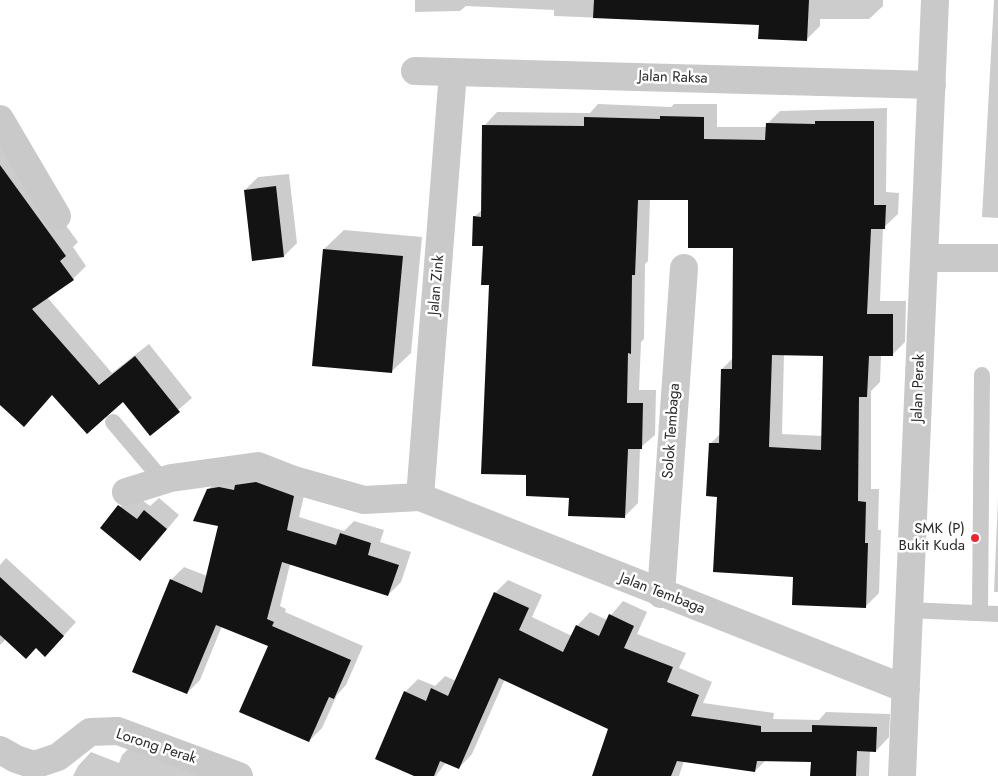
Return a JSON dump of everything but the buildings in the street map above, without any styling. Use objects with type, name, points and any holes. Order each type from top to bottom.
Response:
[{"type":"street","name":"Jalan Perak","points":[[902,776],[936,0]]},
{"type":"street","name":"Jalan Raksa","points":[[415,71],[932,85]]},
{"type":"street","name":"Jalan Zink","points":[[420,498],[453,72]]},
{"type":"street","points":[[0,119],[57,216]]},
{"type":"street","points":[[924,258],[998,258]]},
{"type":"street","name":"Solok Tembaga","points":[[661,594],[684,268]]},
{"type":"street","points":[[126,492],[163,480],[258,466],[294,480],[364,500],[420,498]]},
{"type":"street","name":"Jalan Tembaga","points":[[420,498],[906,689]]},
{"type":"street","name":"Lorong Perak","points":[[54,765],[90,732],[118,731],[239,776]]},
{"type":"street","points":[[0,750],[16,759],[34,765],[54,765]]},
{"type":"lane","points":[[980,613],[982,376]]},
{"type":"lane","points":[[112,422],[163,480]]},
{"type":"lane","points":[[909,610],[998,614]]},
{"type":"place","name":"SMK (P) Bukit Kuda","points":[[975,538]]}]
